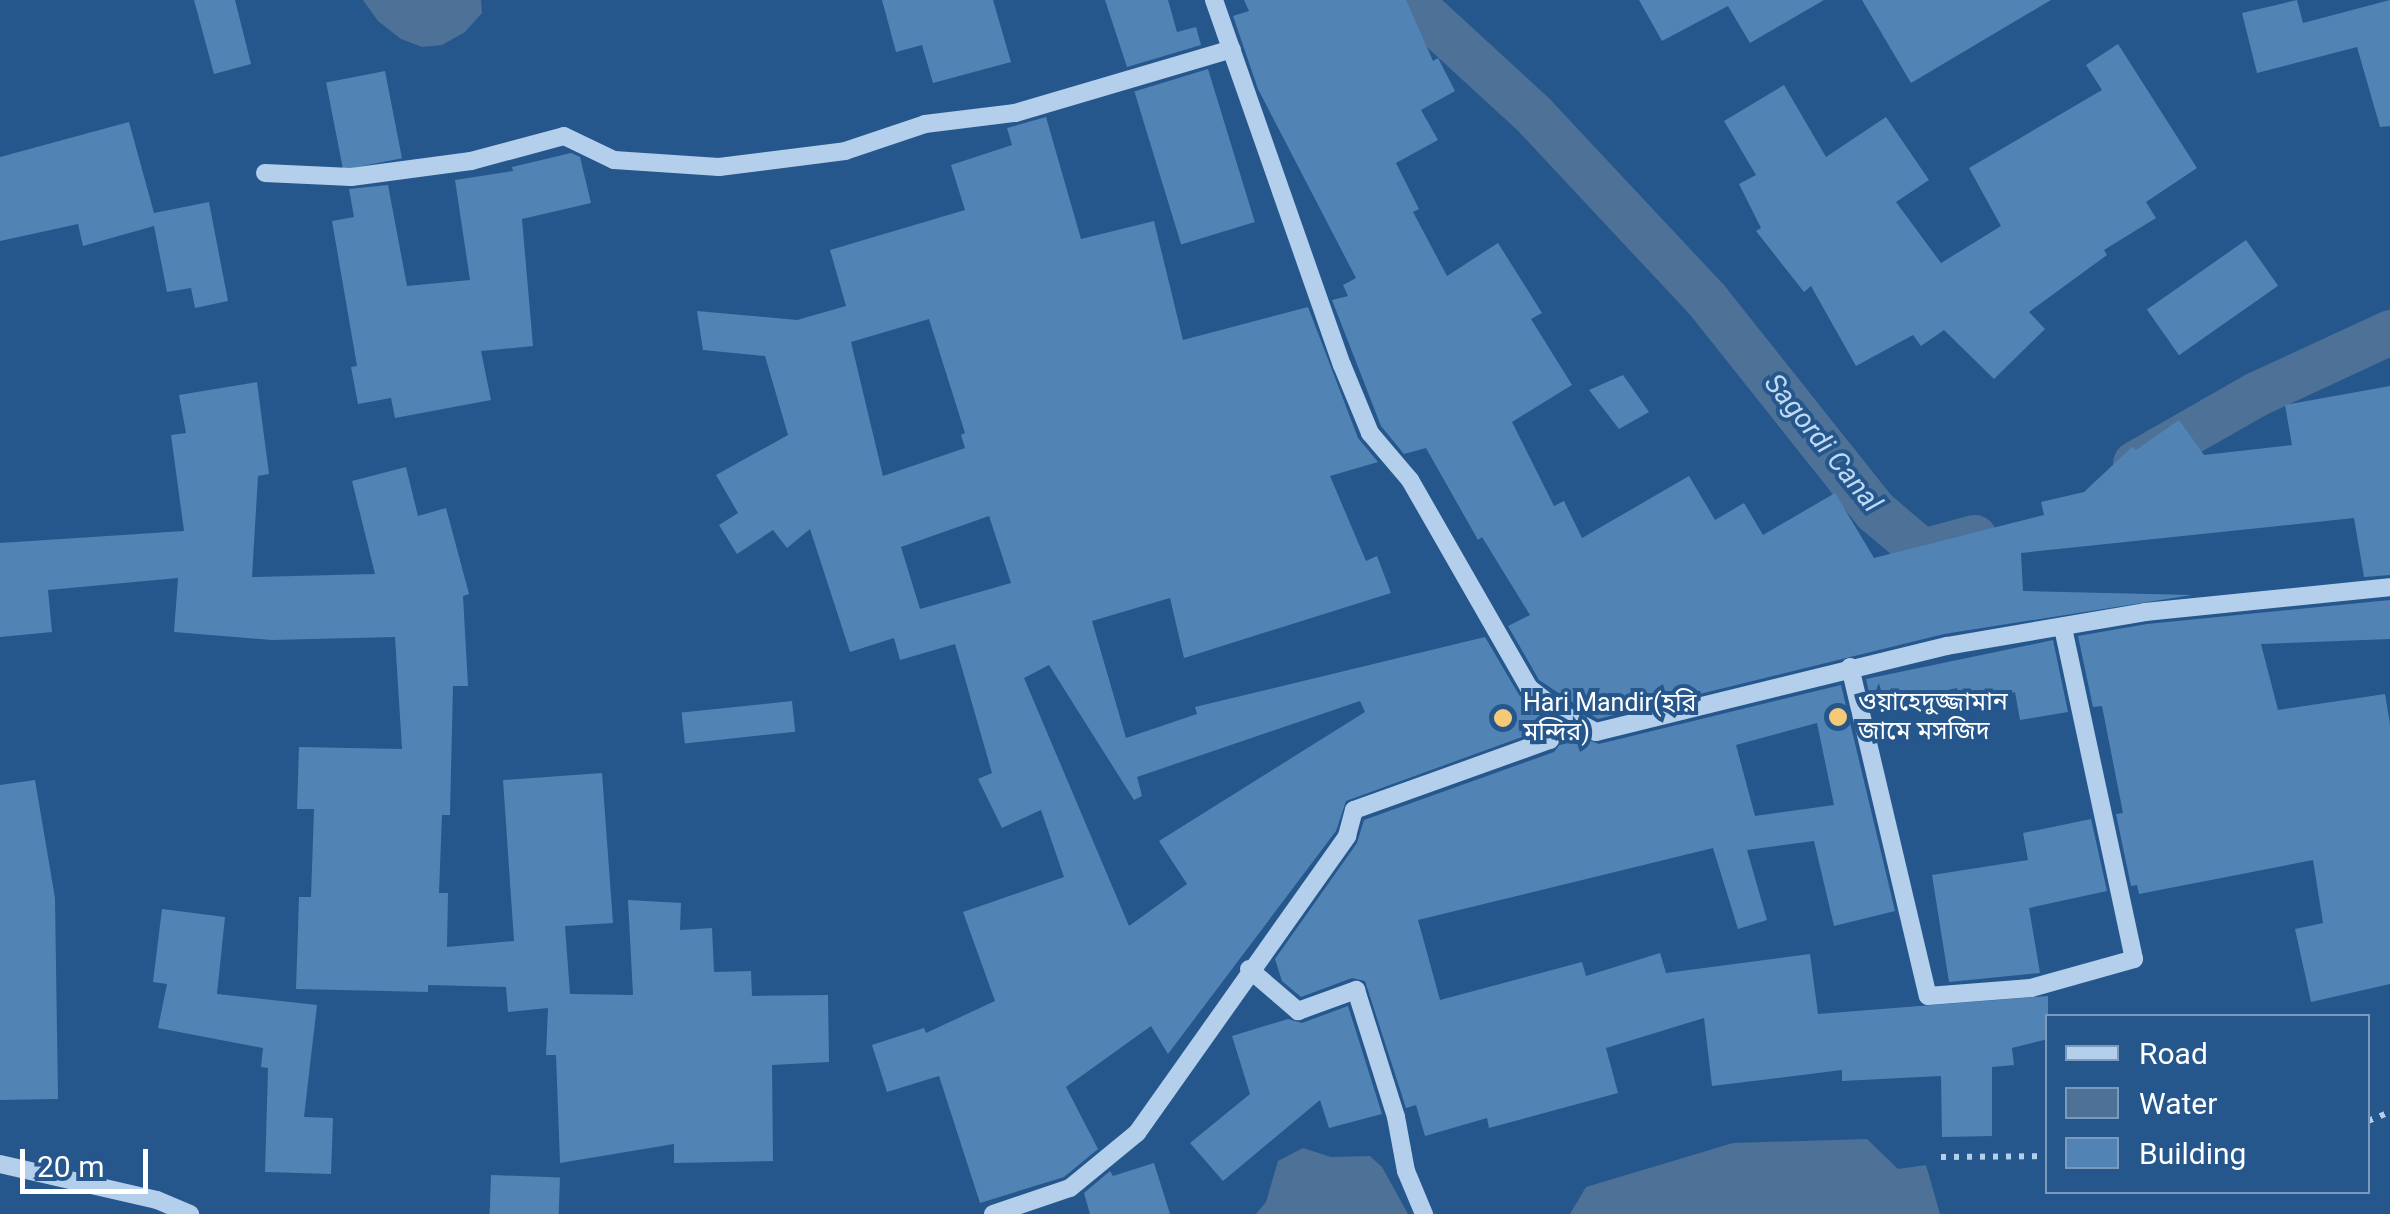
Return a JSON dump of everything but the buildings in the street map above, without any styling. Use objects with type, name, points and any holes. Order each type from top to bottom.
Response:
[{"type":"street","points":[[1214,0],[1342,365],[1370,433],[1410,480],[1529,688],[1564,715],[1596,732],[1850,667],[2161,610],[2390,587]]},
{"type":"street","points":[[265,173],[351,177],[471,161],[564,136],[614,160],[719,167],[845,152],[925,124],[1014,113],[1232,49]]},
{"type":"street","points":[[1850,667],[1928,996],[2031,988],[2134,959],[2063,628]]},
{"type":"street","points":[[993,1214],[1070,1188],[1137,1133],[1249,969],[1347,836],[1354,810],[1550,740],[1564,715]]},
{"type":"street","points":[[1249,969],[1298,1011],[1356,990],[1396,1117],[1406,1170],[1424,1214]]},
{"type":"street","points":[[0,1164],[157,1200],[190,1214]]},
{"type":"path","points":[[1941,1157],[2045,1156]]},
{"type":"water","points":[[363,0],[481,0],[482,13],[465,32],[442,45],[422,47],[401,39],[378,21]]},
{"type":"water","points":[[1867,1139],[1898,1169],[1926,1165],[1940,1214],[1570,1214],[1586,1187],[1733,1143]]},
{"type":"water","points":[[1303,1148],[1331,1157],[1370,1156],[1382,1167],[1408,1214],[1256,1214],[1266,1202],[1278,1161]]},
{"type":"waterway","name":"Sagordi Canal","points":[[1409,0],[1533,114],[1707,300],[1875,511],[1922,551],[1974,537]]},
{"type":"waterway","name":"Sagordi Canal","points":[[2135,463],[2256,394],[2390,332]]},
{"type":"place","name":"ওয়াহেদুজ্জামান জামে মসজিদ","points":[[1838,717]]},
{"type":"place","name":"Hari Mandir(হরি মন্দির)","points":[[1503,718]]}]
